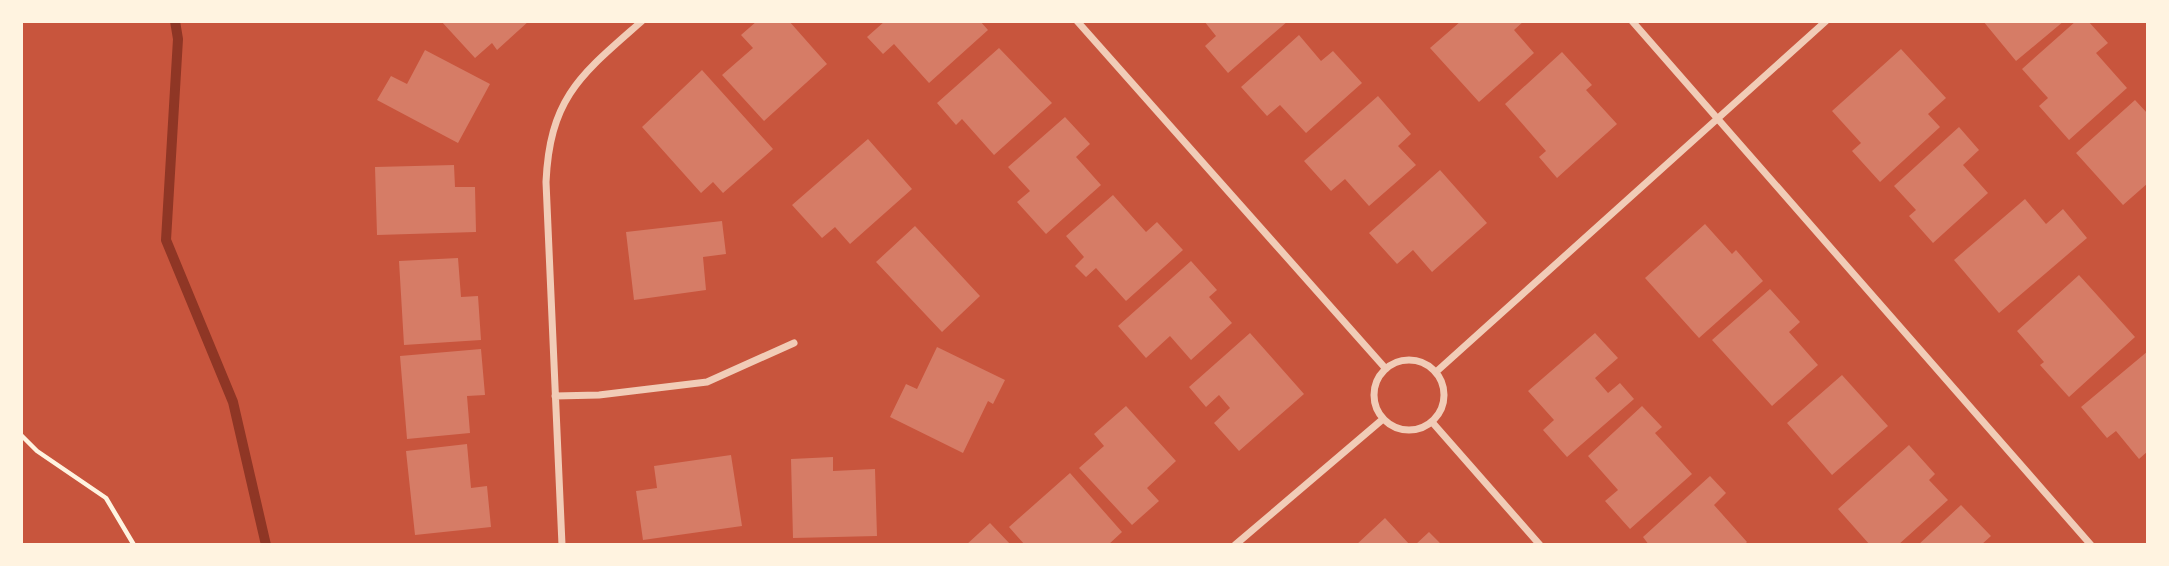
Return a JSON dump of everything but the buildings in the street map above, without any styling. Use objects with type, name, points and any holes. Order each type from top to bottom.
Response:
[{"type":"street","points":[[562,545],[546,182],[547,149],[565,98],[582,76],[642,21]]},
{"type":"street","points":[[1077,21],[1386,369]]},
{"type":"street","points":[[1632,21],[2091,545]]},
{"type":"street","points":[[1436,372],[1826,21]]},
{"type":"street","points":[[555,396],[599,395],[707,383],[794,343]]},
{"type":"street","points":[[1413,360],[1436,372],[1443,386],[1444,400],[1432,422],[1418,429],[1404,430],[1391,426],[1383,419],[1375,405],[1374,391],[1378,378],[1386,369],[1400,361],[1413,360]]},
{"type":"street","points":[[1235,545],[1383,419]]},
{"type":"street","points":[[1432,422],[1539,545]]},
{"type":"path","points":[[21,435],[37,450],[106,498],[134,545]]},
{"type":"waterway","points":[[175,21],[178,39],[166,240],[233,402],[266,545]]}]
